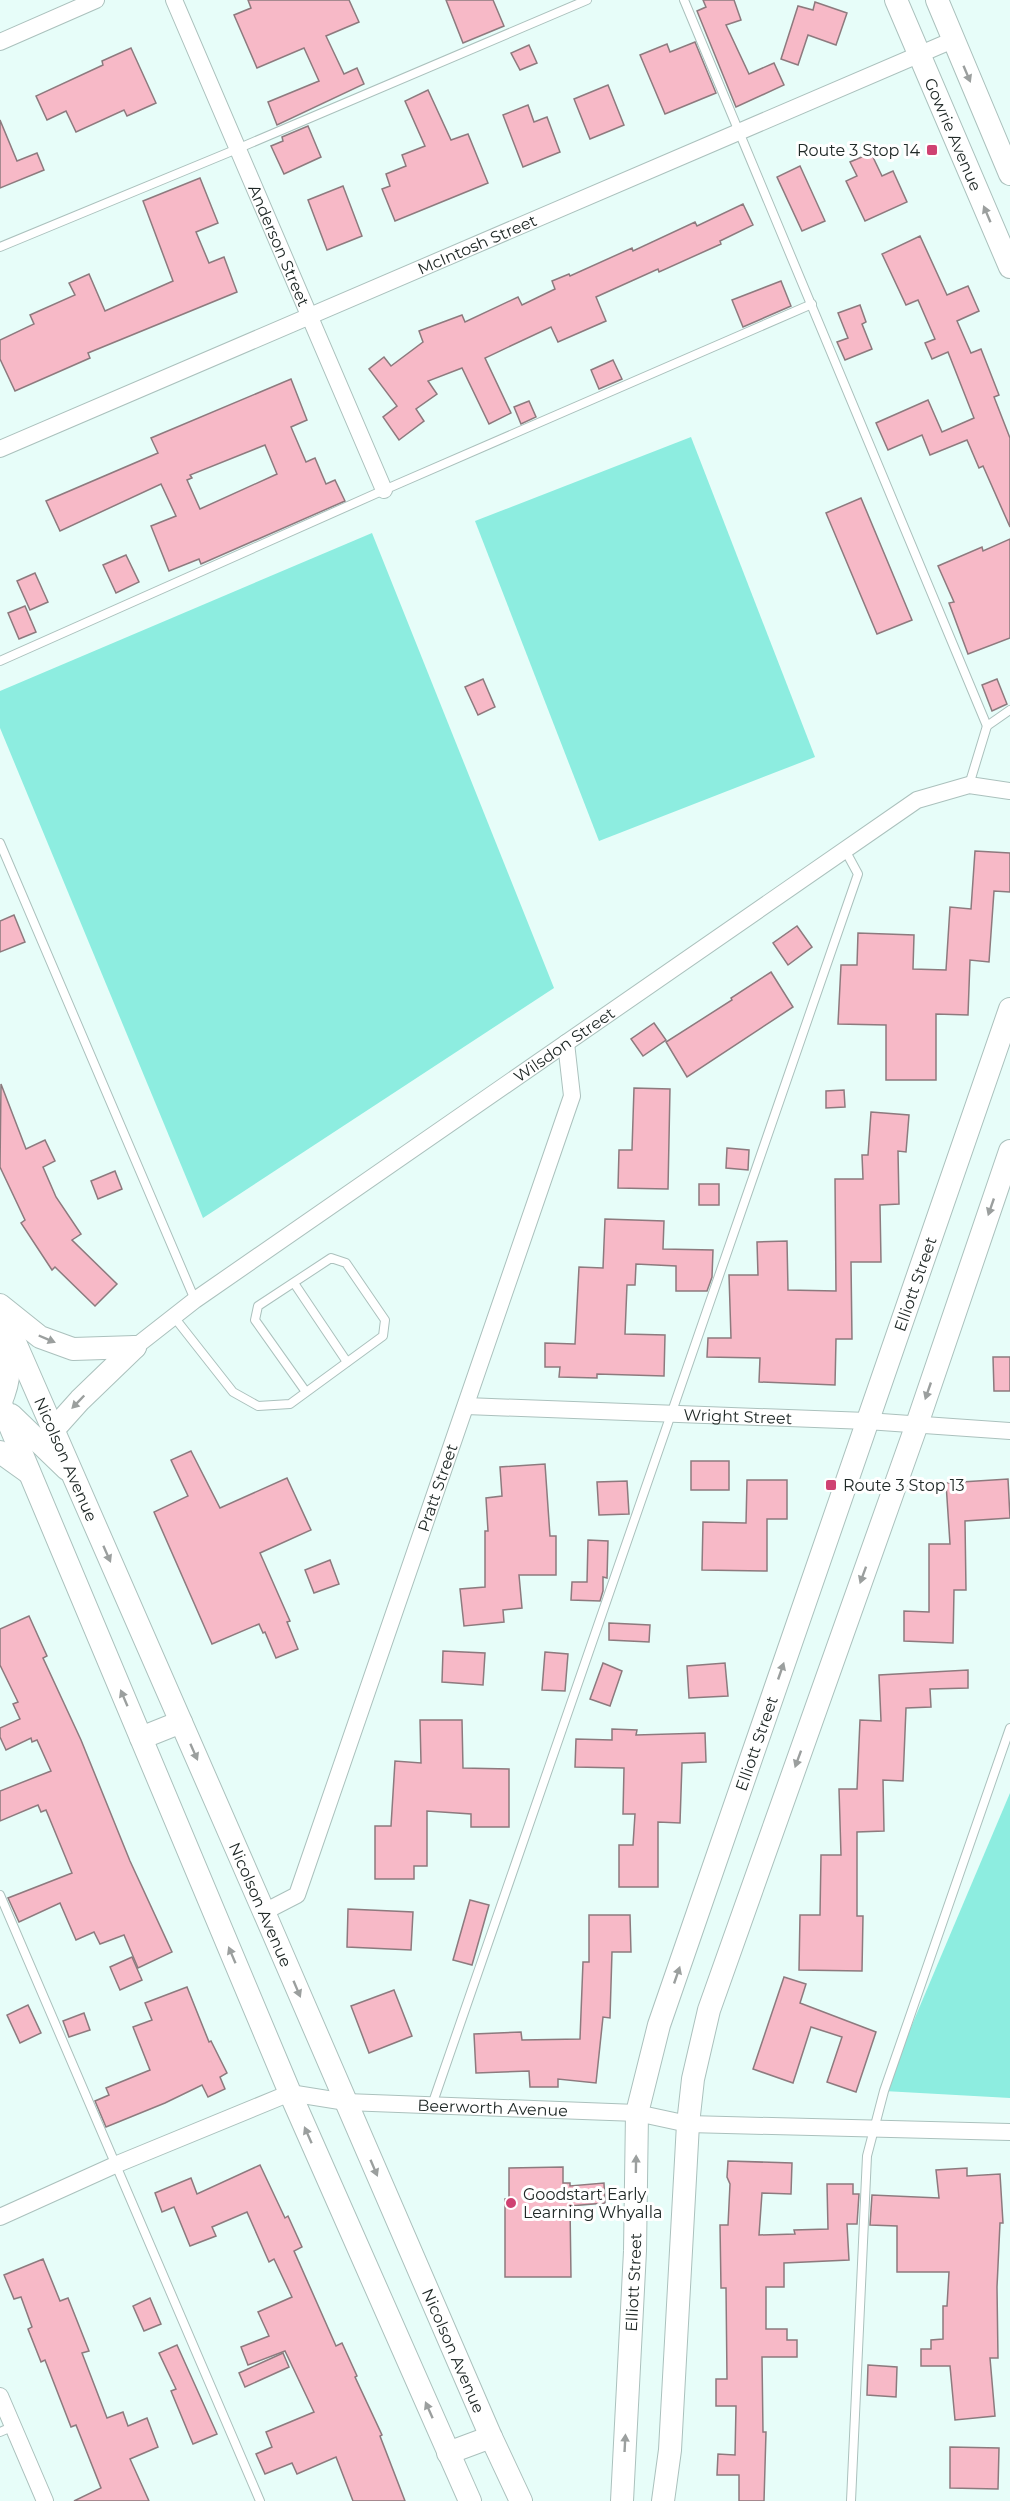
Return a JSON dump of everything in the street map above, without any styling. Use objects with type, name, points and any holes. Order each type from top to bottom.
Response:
[{"type":"street","points":[[0,42],[96,0]]},
{"type":"street","name":"Anderson Street","points":[[174,0],[384,490]]},
{"type":"street","name":"Gowrie Avenue","points":[[896,0],[1010,267]]},
{"type":"street","points":[[937,0],[1010,174]]},
{"type":"street","name":"McIntosh Street","points":[[0,449],[953,40]]},
{"type":"street","name":"Wilsdon Street","points":[[135,1347],[195,1300],[917,800],[969,785],[1010,791]]},
{"type":"street","name":"Elliott Street","points":[[622,2501],[635,2251],[637,2113],[659,2025],[1010,1009]]},
{"type":"street","name":"Pratt Street","points":[[264,1912],[297,1894],[572,1096],[566,1043]]},
{"type":"street","points":[[663,2501],[670,2450],[688,2124],[693,2079],[709,2010],[916,1426],[1010,1151]]},
{"type":"street","points":[[0,1306],[40,1337],[73,1349],[135,1347]]},
{"type":"street","name":"Nicolson Avenue","points":[[0,1306],[491,2437],[521,2501]]},
{"type":"street","points":[[0,1342],[9,1365],[8,1384],[0,1403],[290,2093],[470,2501]]},
{"type":"street","points":[[54,1430],[80,1400],[135,1347]]},
{"type":"street","points":[[0,1403],[72,1474]]},
{"type":"street","name":"Wright Street","points":[[466,1406],[867,1421],[1010,1431]]},
{"type":"street","points":[[0,1452],[30,1473]]},
{"type":"street","points":[[141,1738],[181,1722]]},
{"type":"street","points":[[0,2217],[115,2165],[290,2093]]},
{"type":"street","name":"Beerworth Avenue","points":[[290,2093],[346,2102],[637,2113],[688,2124],[1010,2132]]},
{"type":"street","points":[[0,2396],[7,2429],[45,2501]]},
{"type":"street","points":[[448,2453],[491,2437]]},
{"type":"lane","points":[[0,247],[587,0]]},
{"type":"lane","points":[[684,0],[741,131],[987,726]]},
{"type":"lane","points":[[0,661],[384,490],[812,304]]},
{"type":"lane","points":[[969,785],[987,726],[1010,710]]},
{"type":"lane","points":[[0,843],[195,1300]]},
{"type":"lane","points":[[432,2105],[858,874],[845,850]]},
{"type":"lane","points":[[174,1317],[234,1392],[258,1406],[290,1404],[383,1336],[385,1320],[346,1263],[331,1258],[258,1306],[255,1320],[306,1392]]},
{"type":"lane","points":[[294,1283],[348,1362]]},
{"type":"lane","points":[[850,2501],[867,2156],[888,2080],[1010,1728]]},
{"type":"lane","points":[[0,1895],[260,2501]]},
{"type":"shaded area","points":[[691,437],[815,757],[599,841],[475,521]]},
{"type":"shaded area","points":[[372,533],[554,988],[203,1218],[0,728],[0,691]]},
{"type":"shaded area","points":[[1010,1793],[1010,2098],[884,2091]]},
{"type":"building","points":[[248,0],[349,0],[359,22],[326,36],[344,74],[357,68],[364,84],[277,125],[268,102],[319,81],[304,48],[257,68],[234,15],[251,8]]},
{"type":"building","points":[[446,0],[493,0],[504,26],[463,43]]},
{"type":"building","points":[[703,0],[734,0],[741,20],[726,25],[749,74],[774,63],[784,85],[736,107],[697,11],[706,7]]},
{"type":"building","points":[[815,2],[847,13],[836,45],[808,35],[798,65],[781,59],[798,6],[813,10]]},
{"type":"building","points":[[695,42],[716,93],[665,114],[640,55],[667,44],[670,52]]},
{"type":"building","points":[[529,45],[537,63],[520,70],[511,53]]},
{"type":"building","points":[[131,48],[156,103],[127,116],[124,110],[76,132],[66,111],[47,120],[36,96],[103,65],[102,61]]},
{"type":"building","points":[[608,85],[624,125],[590,139],[574,99]]},
{"type":"building","points":[[428,90],[451,140],[468,134],[488,183],[395,221],[382,189],[390,186],[386,174],[406,166],[402,155],[425,146],[405,101]]},
{"type":"building","points":[[528,105],[534,122],[547,117],[560,152],[523,167],[503,115]]},
{"type":"building","points":[[0,120],[17,161],[37,153],[44,170],[0,188]]},
{"type":"building","points":[[308,126],[321,157],[284,174],[271,146],[283,141],[282,137]]},
{"type":"building","points":[[871,153],[882,176],[893,171],[907,202],[865,221],[846,181],[857,176],[850,162]]},
{"type":"building","points":[[800,166],[825,221],[802,231],[777,177]]},
{"type":"building","points":[[200,178],[218,223],[196,232],[209,263],[224,257],[237,292],[88,353],[90,358],[15,391],[0,359],[0,340],[34,324],[30,315],[75,295],[69,283],[89,274],[105,311],[173,281],[143,201]]},
{"type":"building","points":[[343,186],[362,236],[327,250],[308,200]]},
{"type":"building","points":[[743,204],[753,225],[720,241],[721,244],[596,297],[606,321],[558,342],[551,327],[485,358],[511,413],[489,424],[462,368],[428,381],[437,394],[416,409],[424,421],[399,440],[383,417],[397,406],[369,369],[384,357],[391,366],[423,342],[419,331],[462,315],[465,322],[518,297],[522,305],[555,289],[552,281],[569,274],[570,276],[632,248],[633,251],[695,222],[697,226]]},
{"type":"building","points":[[920,236],[947,295],[968,286],[979,311],[957,321],[971,353],[981,349],[999,395],[994,397],[1010,438],[1010,527],[983,466],[979,468],[967,440],[930,455],[922,435],[888,450],[876,423],[928,400],[942,432],[974,418],[948,352],[932,359],[925,343],[935,339],[918,300],[906,305],[882,254]]},
{"type":"building","points":[[781,281],[791,306],[743,327],[732,300]]},
{"type":"building","points":[[860,305],[866,322],[862,324],[872,349],[845,360],[837,342],[848,338],[838,313]]},
{"type":"building","points":[[613,360],[622,379],[599,389],[591,370]]},
{"type":"building","points":[[291,379],[307,420],[291,427],[306,462],[315,458],[326,484],[335,480],[345,501],[201,564],[199,559],[169,571],[151,526],[176,516],[161,484],[60,531],[46,501],[158,453],[151,438]],"holes":[[[265,445],[277,474],[200,509],[187,480],[192,478],[190,475]]]},
{"type":"building","points":[[529,401],[536,417],[521,424],[514,407]]},
{"type":"building","points":[[861,498],[912,620],[877,634],[826,513]]},
{"type":"building","points":[[1010,539],[1010,638],[968,654],[949,603],[954,602],[938,566],[982,547],[983,551]]},
{"type":"building","points":[[126,555],[139,582],[116,593],[103,565]]},
{"type":"building","points":[[35,573],[48,602],[30,610],[17,581]]},
{"type":"building","points":[[25,606],[36,632],[19,639],[8,613]]},
{"type":"building","points":[[483,679],[495,707],[478,715],[465,687]]},
{"type":"building","points":[[997,679],[1007,704],[992,711],[982,685]]},
{"type":"building","points":[[975,851],[1010,853],[1010,892],[994,891],[989,962],[970,960],[968,1015],[936,1014],[936,1080],[886,1080],[886,1025],[838,1024],[841,965],[857,965],[858,933],[914,935],[913,969],[946,970],[950,907],[971,909]]},
{"type":"building","points":[[14,915],[25,942],[0,952],[0,921]]},
{"type":"building","points":[[797,926],[812,947],[788,965],[773,943]]},
{"type":"building","points":[[771,972],[793,1007],[687,1077],[666,1042]]},
{"type":"building","points":[[654,1023],[666,1040],[643,1056],[631,1039]]},
{"type":"building","points":[[1,1084],[26,1149],[45,1140],[55,1161],[43,1167],[56,1197],[81,1234],[72,1240],[117,1284],[95,1306],[55,1267],[52,1270],[21,1223],[25,1220],[0,1167]]},
{"type":"building","points":[[634,1088],[670,1089],[668,1189],[618,1188],[619,1150],[632,1150]]},
{"type":"building","points":[[844,1090],[845,1107],[826,1108],[826,1091]]},
{"type":"building","points":[[871,1112],[909,1115],[906,1152],[898,1151],[899,1204],[880,1205],[881,1262],[851,1262],[852,1339],[836,1339],[835,1385],[759,1382],[760,1358],[707,1357],[708,1338],[731,1338],[729,1275],[758,1275],[757,1242],[787,1241],[788,1290],[836,1291],[835,1179],[863,1179],[862,1155],[868,1155]]},
{"type":"building","points":[[727,1148],[749,1150],[748,1170],[726,1168]]},
{"type":"building","points":[[115,1171],[122,1189],[98,1199],[91,1181]]},
{"type":"building","points":[[699,1184],[719,1184],[719,1205],[699,1205]]},
{"type":"building","points":[[605,1219],[664,1221],[663,1249],[713,1250],[712,1277],[707,1291],[676,1291],[676,1266],[636,1264],[635,1285],[627,1285],[625,1334],[665,1335],[664,1376],[597,1374],[597,1378],[559,1377],[560,1367],[545,1367],[545,1343],[575,1344],[579,1267],[603,1268]]},
{"type":"building","points":[[993,1357],[1010,1357],[1010,1391],[994,1391]]},
{"type":"building","points":[[191,1451],[220,1508],[287,1478],[311,1530],[260,1553],[290,1621],[287,1622],[298,1649],[276,1658],[259,1624],[212,1644],[154,1512],[188,1496],[171,1460]]},
{"type":"building","points":[[691,1461],[729,1461],[729,1490],[691,1490]]},
{"type":"building","points":[[545,1464],[550,1536],[556,1536],[556,1575],[519,1575],[522,1608],[503,1610],[504,1622],[464,1626],[460,1589],[485,1587],[485,1531],[488,1531],[486,1498],[502,1496],[500,1467]]},
{"type":"building","points":[[1008,1479],[1010,1518],[965,1521],[966,1590],[954,1590],[953,1643],[904,1641],[904,1611],[929,1612],[929,1544],[950,1544],[946,1483]]},
{"type":"building","points":[[747,1480],[787,1480],[787,1519],[767,1519],[767,1571],[702,1570],[703,1522],[746,1523]]},
{"type":"building","points":[[627,1481],[629,1514],[599,1515],[597,1482]]},
{"type":"building","points":[[588,1540],[608,1541],[607,1578],[603,1577],[600,1601],[571,1600],[572,1582],[587,1582]]},
{"type":"building","points":[[330,1560],[339,1584],[314,1593],[305,1570]]},
{"type":"building","points":[[29,1616],[47,1656],[43,1658],[81,1740],[130,1861],[172,1952],[138,1968],[124,1935],[100,1944],[94,1932],[76,1940],[60,1903],[19,1922],[8,1898],[72,1873],[46,1810],[41,1812],[38,1805],[0,1821],[0,1791],[51,1771],[37,1740],[32,1742],[31,1738],[6,1750],[0,1737],[0,1728],[20,1719],[13,1704],[18,1702],[0,1665],[0,1629]]},
{"type":"building","points":[[609,1623],[650,1625],[649,1642],[609,1640]]},
{"type":"building","points":[[443,1651],[485,1653],[483,1685],[442,1682]]},
{"type":"building","points":[[545,1652],[568,1654],[565,1691],[542,1690]]},
{"type":"building","points":[[603,1663],[622,1671],[610,1706],[590,1699]]},
{"type":"building","points":[[725,1663],[728,1696],[689,1698],[687,1666]]},
{"type":"building","points":[[968,1670],[968,1688],[930,1689],[931,1707],[906,1708],[903,1781],[883,1780],[884,1831],[857,1832],[857,1916],[863,1916],[862,1971],[799,1970],[800,1915],[820,1915],[821,1855],[841,1855],[839,1789],[857,1789],[860,1720],[881,1721],[879,1675]]},
{"type":"building","points":[[420,1720],[462,1720],[463,1768],[509,1769],[509,1827],[471,1827],[471,1814],[427,1811],[427,1866],[414,1866],[414,1879],[375,1879],[375,1826],[391,1826],[395,1761],[421,1763]]},
{"type":"building","points":[[612,1729],[637,1730],[636,1735],[705,1733],[706,1762],[682,1763],[680,1823],[658,1822],[658,1887],[619,1887],[619,1845],[633,1845],[635,1814],[623,1814],[624,1768],[575,1767],[576,1739],[612,1740]]},
{"type":"building","points":[[470,1900],[489,1905],[472,1965],[453,1960]]},
{"type":"building","points":[[348,1909],[413,1912],[411,1950],[347,1947]]},
{"type":"building","points":[[589,1915],[630,1915],[631,1952],[612,1952],[610,2018],[603,2017],[596,2083],[558,2079],[558,2087],[530,2087],[529,2071],[476,2073],[474,2034],[521,2032],[522,2040],[580,2039],[583,1962],[589,1962]]},
{"type":"building","points":[[132,1957],[142,1980],[120,1990],[110,1967]]},
{"type":"building","points":[[784,1977],[806,1984],[800,2003],[876,2032],[856,2092],[827,2082],[842,2037],[811,2027],[793,2083],[753,2069]]},
{"type":"building","points":[[187,1987],[209,2042],[211,2041],[227,2073],[220,2077],[225,2089],[208,2097],[202,2085],[106,2127],[95,2101],[109,2095],[106,2088],[150,2070],[133,2027],[152,2020],[145,2003]]},
{"type":"building","points":[[394,1990],[412,2036],[369,2053],[351,2006]]},
{"type":"building","points":[[28,2005],[41,2033],[20,2043],[7,2015]]},
{"type":"building","points":[[84,2013],[90,2030],[69,2037],[63,2021]]},
{"type":"building","points":[[728,2161],[792,2163],[791,2194],[762,2193],[759,2235],[795,2234],[794,2230],[828,2229],[827,2184],[853,2184],[853,2194],[859,2194],[857,2224],[847,2224],[849,2260],[784,2263],[784,2287],[766,2287],[766,2329],[787,2329],[787,2340],[797,2340],[797,2357],[762,2357],[763,2432],[766,2432],[764,2501],[739,2501],[739,2475],[717,2475],[718,2454],[735,2455],[736,2406],[716,2406],[716,2379],[727,2379],[726,2288],[721,2288],[720,2225],[728,2225],[730,2184],[727,2177]]},
{"type":"building","points":[[260,2165],[285,2218],[288,2216],[302,2247],[294,2251],[336,2346],[342,2343],[357,2376],[355,2377],[382,2435],[380,2436],[405,2501],[353,2501],[336,2457],[297,2474],[292,2463],[265,2474],[256,2454],[272,2447],[266,2432],[314,2412],[285,2351],[248,2365],[241,2347],[269,2336],[258,2312],[292,2297],[274,2259],[269,2262],[247,2212],[212,2227],[216,2236],[190,2246],[174,2207],[162,2212],[155,2193],[191,2178],[197,2194]]},
{"type":"building","points":[[563,2167],[563,2183],[570,2183],[570,2186],[604,2183],[605,2203],[570,2206],[571,2277],[505,2277],[505,2199],[509,2199],[509,2168]]},
{"type":"building","points":[[967,2168],[967,2176],[1000,2174],[1003,2223],[1000,2223],[997,2287],[998,2358],[990,2358],[995,2416],[955,2420],[950,2366],[921,2366],[921,2349],[931,2349],[931,2340],[943,2339],[943,2306],[947,2306],[949,2272],[897,2272],[897,2226],[870,2225],[872,2195],[939,2198],[936,2170]]},
{"type":"building","points":[[43,2259],[60,2301],[68,2298],[89,2351],[82,2353],[107,2418],[123,2412],[128,2426],[147,2418],[158,2447],[130,2459],[149,2501],[74,2501],[101,2488],[76,2425],[71,2427],[45,2360],[41,2362],[28,2329],[32,2327],[21,2297],[14,2299],[4,2275]]},
{"type":"building","points":[[150,2298],[161,2324],[144,2331],[133,2306]]},
{"type":"building","points":[[177,2345],[217,2434],[193,2444],[171,2391],[176,2389],[159,2353]]},
{"type":"building","points":[[283,2353],[289,2367],[245,2387],[239,2373]]},
{"type":"building","points":[[868,2365],[897,2367],[896,2397],[867,2395]]},
{"type":"building","points":[[950,2447],[999,2448],[998,2489],[950,2488]]},
{"type":"place","name":"Route 3 Stop 14","points":[[932,150]]},
{"type":"place","name":"Route 3 Stop 13","points":[[831,1485]]},
{"type":"place","name":"Goodstart Early Learning Whyalla","points":[[511,2203]]}]
